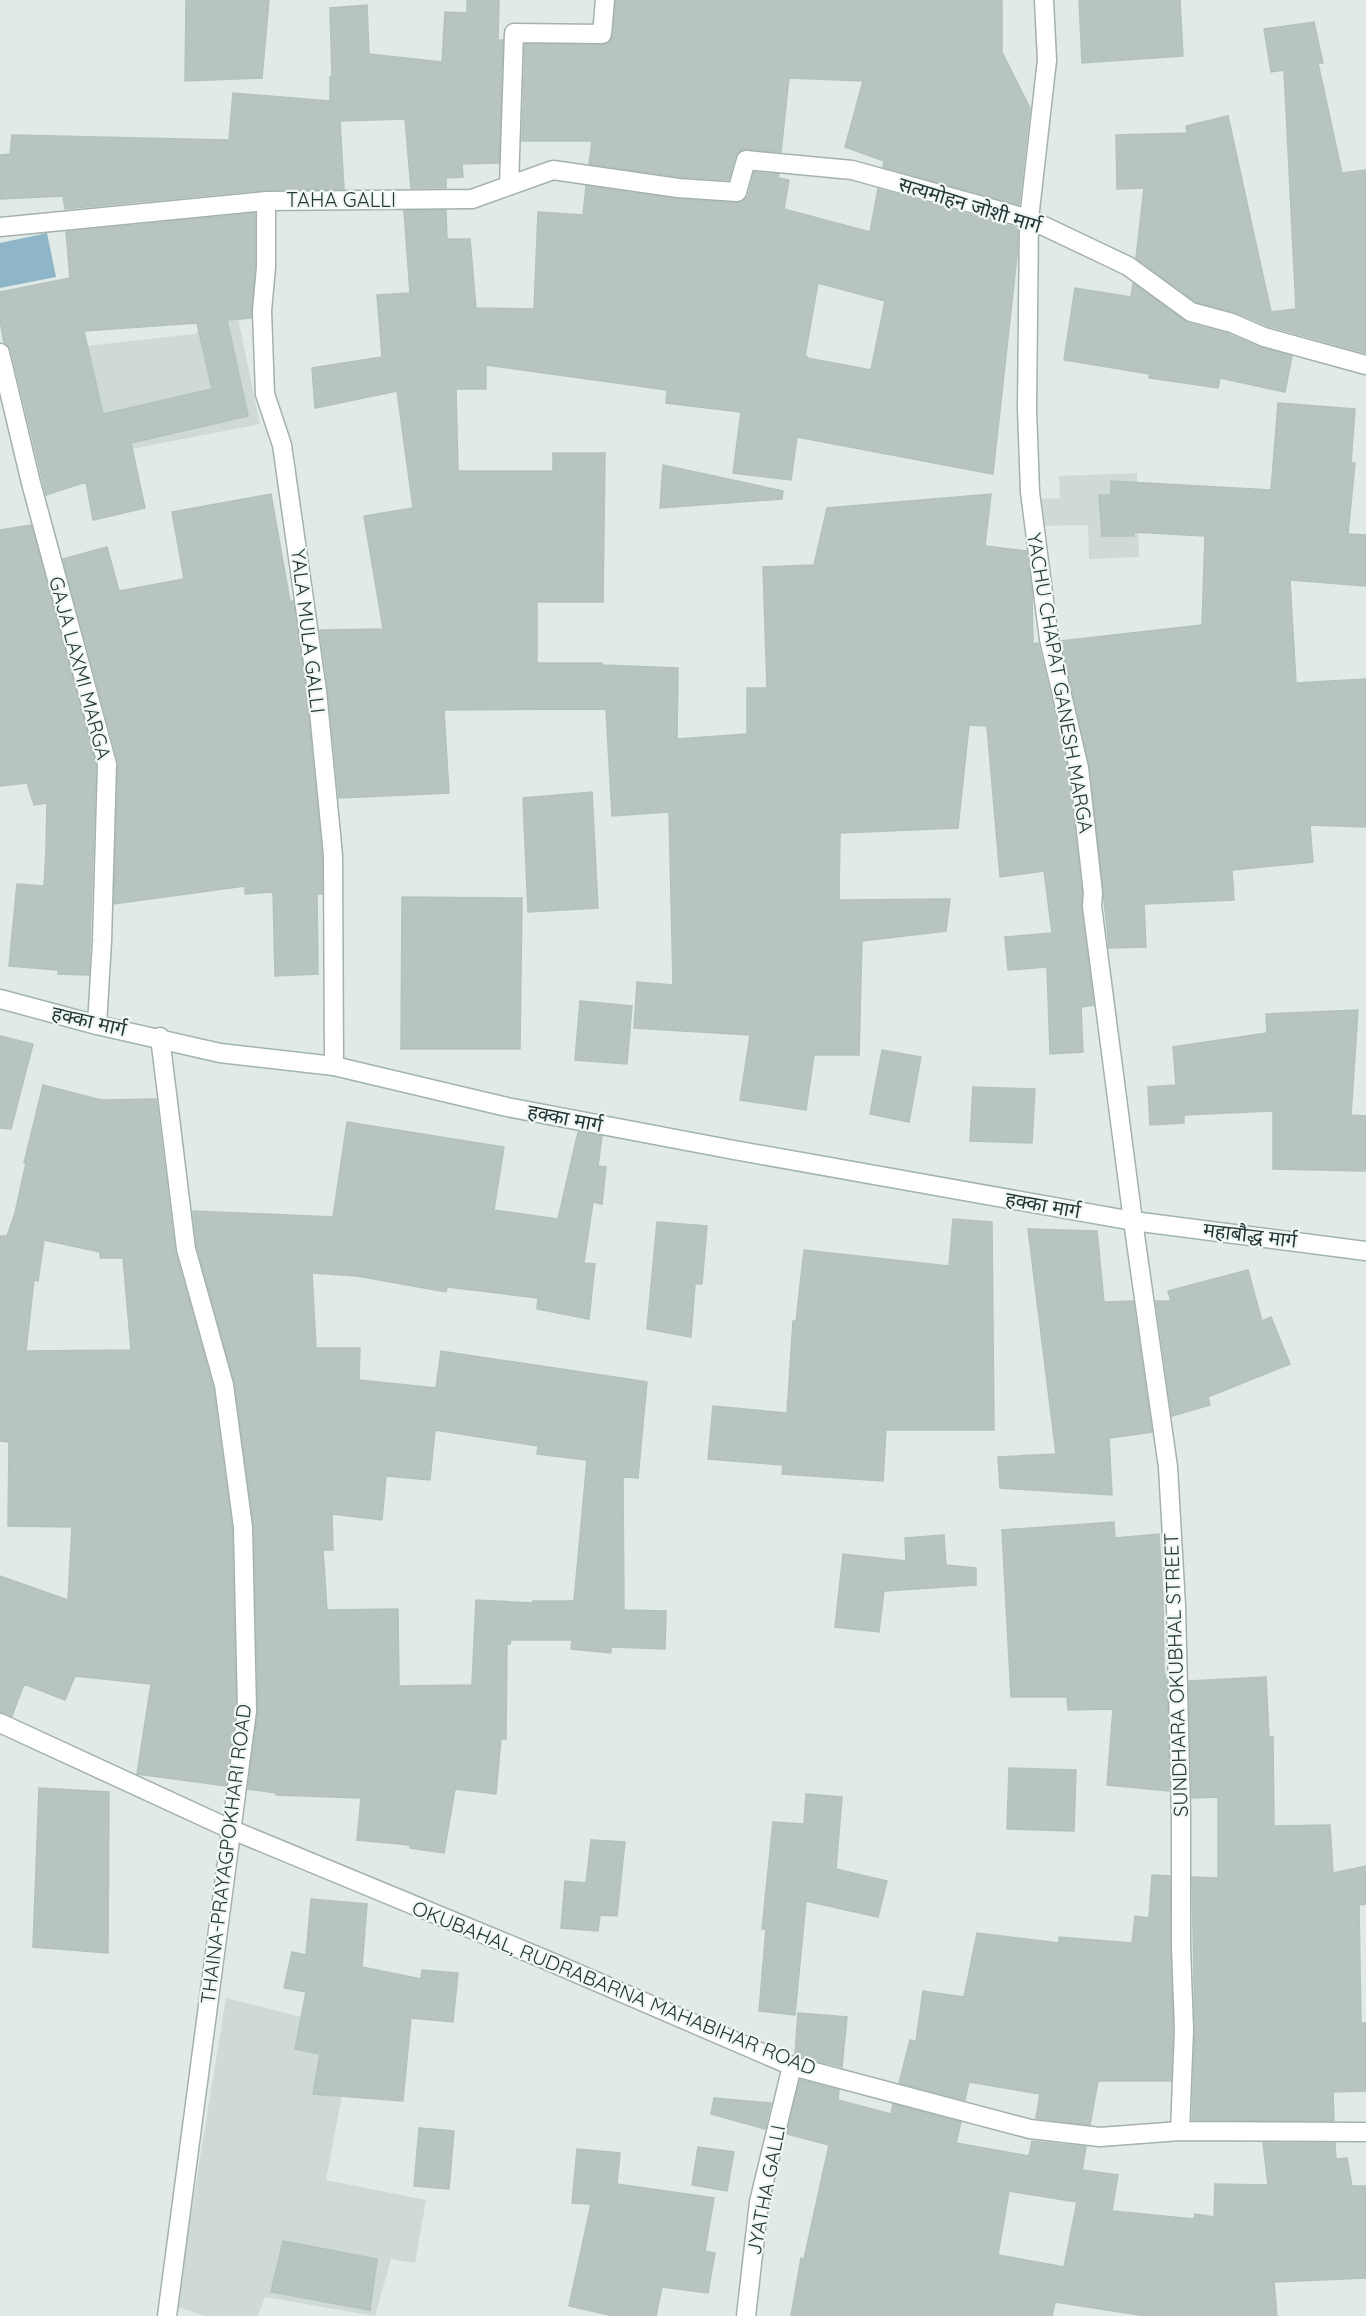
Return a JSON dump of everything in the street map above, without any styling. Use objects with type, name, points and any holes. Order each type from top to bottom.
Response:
[{"type":"street","points":[[509,186],[514,33],[602,34],[604,0]]},
{"type":"street","name":"YACHU CHAPAT GANESH MARGA","points":[[1044,0],[1047,60],[1029,219],[1027,410],[1030,492],[1049,639],[1079,768],[1093,893],[1092,906],[1133,1221]]},
{"type":"street","name":"सत्यमोहन जोशी मार्ग","points":[[678,188],[737,192],[746,160],[852,170],[1029,219],[1128,266],[1191,312],[1232,323],[1264,337],[1366,365]]},
{"type":"street","name":"TAHA GALLI","points":[[0,226],[266,201],[472,199],[553,170],[678,188]]},
{"type":"street","name":"YALA MULA GALLI","points":[[266,201],[266,267],[262,311],[265,394],[282,445],[318,702],[333,855],[334,1066]]},
{"type":"street","name":"GAJA LAXMI MARGA","points":[[0,353],[31,483],[107,764],[97,1025]]},
{"type":"street","name":"हक्का मार्ग","points":[[0,999],[97,1025],[160,1037],[220,1053],[334,1066],[507,1107],[1133,1221]]},
{"type":"street","name":"THAINA-PRAYAGPOKHARI ROAD","points":[[160,1037],[186,1249],[224,1385],[243,1527],[247,1711],[167,2316]]},
{"type":"street","name":"महाबौद्ध मार्ग","points":[[1133,1221],[1366,1251]]},
{"type":"street","name":"SUNDHARA OKUBHAL STREET","points":[[1133,1221],[1168,1467],[1176,1595],[1184,2030],[1180,2131]]},
{"type":"street","name":"OKUBAHAL, RUDRABARNA MAHABIHAR ROAD","points":[[0,1723],[230,1829],[544,1959],[792,2066],[1030,2129],[1100,2137],[1180,2131],[1366,2132]]},
{"type":"street","name":"JYATHA GALLI","points":[[746,2316],[759,2202],[792,2066]]},
{"type":"shaded area","points":[[238,318],[260,424],[80,459],[87,346],[194,334],[222,321]]},
{"type":"shaded area","points":[[1137,473],[1139,557],[1089,559],[1088,525],[1039,526],[1038,499],[1060,498],[1059,476]]},
{"type":"shaded area","points":[[226,1998],[301,2017],[355,2027],[326,2180],[426,2200],[415,2263],[391,2259],[375,2316],[265,2297],[258,2316],[204,2316],[176,2306]]},
{"type":"water","points":[[47,233],[56,277],[0,288],[0,243]]},
{"type":"building","points":[[186,0],[269,0],[262,78],[185,81]]},
{"type":"building","points":[[467,0],[499,0],[498,40],[503,40],[499,163],[462,164],[463,177],[446,178],[446,188],[411,188],[405,119],[340,121],[344,189],[265,190],[65,209],[63,196],[0,199],[0,155],[10,154],[12,135],[229,140],[233,93],[330,101],[330,77],[332,77],[330,8],[367,5],[369,54],[442,62],[445,12],[467,13]]},
{"type":"building","points":[[616,0],[1002,0],[1002,52],[1030,108],[1019,205],[883,167],[884,161],[845,147],[863,81],[789,78],[781,152],[741,150],[735,157],[729,180],[679,177],[589,164],[592,141],[522,141],[525,44],[607,44],[613,36]]},
{"type":"building","points":[[1079,0],[1180,0],[1183,56],[1082,63]]},
{"type":"building","points":[[1314,22],[1323,63],[1318,63],[1342,173],[1366,170],[1366,353],[1268,326],[1235,312],[1196,302],[1136,258],[1144,188],[1117,189],[1116,135],[1187,133],[1186,126],[1228,116],[1271,312],[1296,309],[1284,70],[1271,72],[1264,29]]},
{"type":"building","points":[[754,172],[779,174],[778,178],[789,180],[784,209],[870,232],[878,189],[1018,228],[1017,256],[993,474],[797,437],[791,480],[733,473],[741,412],[666,403],[667,390],[486,365],[486,389],[456,389],[458,471],[553,471],[553,453],[605,453],[603,602],[537,602],[537,663],[602,663],[602,665],[678,668],[677,739],[747,734],[747,688],[767,688],[763,567],[814,565],[827,508],[991,494],[985,546],[1026,551],[1032,592],[1033,644],[1038,643],[1068,770],[1082,893],[1081,907],[1094,1005],[1081,1007],[1083,1052],[1050,1054],[1047,967],[1008,970],[1005,937],[1052,933],[1044,871],[1000,877],[987,726],[969,725],[958,828],[840,833],[839,900],[950,899],[946,931],[862,941],[859,1055],[814,1055],[806,1110],[740,1100],[750,1035],[634,1028],[637,982],[673,985],[669,812],[612,816],[606,709],[444,710],[449,793],[339,798],[320,630],[383,629],[364,516],[413,508],[397,391],[315,408],[312,368],[382,357],[377,295],[410,293],[404,211],[446,210],[447,239],[470,239],[476,308],[534,309],[538,212],[583,215],[586,186],[677,199],[741,203],[748,196]],"holes":[[[818,283],[885,301],[871,370],[805,356]]]},
{"type":"building","points":[[255,213],[255,266],[251,318],[227,320],[248,416],[131,443],[145,508],[93,520],[86,482],[46,495],[11,350],[4,343],[0,320],[0,292],[70,278],[66,232]],"holes":[[[197,323],[212,389],[103,414],[84,331]]]},
{"type":"building","points":[[1133,283],[1188,323],[1292,356],[1285,392],[1220,378],[1218,388],[1149,378],[1150,374],[1064,360],[1075,288],[1131,297]]},
{"type":"building","points":[[1278,403],[1355,409],[1351,463],[1355,463],[1348,534],[1366,535],[1366,586],[1290,580],[1296,683],[1366,679],[1366,827],[1310,825],[1313,862],[1232,870],[1234,900],[1144,904],[1146,947],[1109,948],[1090,767],[1061,641],[1202,625],[1205,536],[1133,532],[1134,536],[1102,536],[1099,495],[1111,495],[1111,481],[1271,490]]},
{"type":"building","points":[[663,465],[783,491],[782,499],[660,508]]},
{"type":"building","points":[[271,494],[290,601],[293,601],[306,692],[322,856],[322,894],[317,894],[318,974],[275,976],[273,892],[245,894],[245,886],[114,904],[118,761],[63,559],[107,547],[119,591],[184,579],[172,512]]},
{"type":"building","points":[[31,525],[96,765],[89,975],[58,974],[58,970],[9,966],[17,884],[44,886],[46,849],[47,803],[34,805],[27,783],[0,786],[0,530]]},
{"type":"building","points":[[592,792],[598,908],[528,912],[523,798]]},
{"type":"building","points":[[402,897],[522,898],[520,1049],[401,1049]]},
{"type":"building","points":[[580,1001],[632,1006],[627,1064],[575,1060]]},
{"type":"building","points":[[1358,1010],[1351,1115],[1366,1116],[1366,1171],[1273,1169],[1273,1111],[1184,1115],[1184,1123],[1150,1125],[1148,1087],[1176,1085],[1173,1047],[1267,1033],[1266,1014]]},
{"type":"building","points":[[0,1036],[33,1044],[11,1129],[0,1128]]},
{"type":"building","points":[[882,1050],[921,1057],[909,1122],[870,1114]]},
{"type":"building","points":[[43,1085],[101,1100],[156,1099],[175,1251],[213,1387],[232,1528],[236,1710],[226,1786],[137,1774],[151,1684],[75,1676],[65,1700],[24,1684],[12,1716],[0,1712],[0,1576],[68,1600],[72,1527],[8,1526],[9,1442],[0,1441],[0,1236],[7,1236],[15,1213],[26,1163],[24,1163]],"holes":[[[44,1240],[100,1252],[100,1258],[123,1258],[131,1350],[26,1351],[34,1280],[38,1281]]]},
{"type":"building","points":[[973,1087],[1035,1089],[1032,1143],[970,1141]]},
{"type":"building","points":[[347,1122],[504,1147],[494,1210],[558,1219],[578,1132],[602,1136],[598,1166],[606,1167],[602,1204],[593,1202],[584,1263],[595,1264],[589,1319],[537,1309],[538,1298],[447,1287],[446,1292],[357,1276],[312,1273],[316,1348],[360,1348],[359,1380],[436,1388],[441,1351],[647,1382],[638,1478],[623,1477],[624,1610],[666,1611],[665,1649],[611,1647],[611,1653],[571,1649],[572,1640],[511,1640],[510,1644],[507,1644],[506,1739],[501,1739],[496,1794],[455,1789],[444,1853],[410,1848],[410,1845],[357,1840],[361,1798],[276,1795],[276,1793],[248,1789],[258,1711],[254,1526],[235,1384],[197,1247],[193,1211],[333,1217]],"holes":[[[435,1430],[538,1446],[537,1454],[587,1460],[574,1601],[533,1601],[533,1603],[476,1600],[472,1685],[399,1686],[398,1609],[327,1610],[323,1550],[333,1550],[332,1514],[382,1520],[386,1476],[430,1480]]]},
{"type":"building","points":[[953,1219],[992,1222],[994,1430],[886,1430],[883,1481],[782,1474],[783,1465],[708,1459],[713,1406],[787,1413],[793,1321],[796,1321],[804,1250],[949,1266]]},
{"type":"building","points":[[657,1222],[707,1226],[702,1284],[695,1284],[691,1337],[647,1329]]},
{"type":"building","points":[[1028,1229],[1097,1231],[1104,1302],[1133,1301],[1152,1432],[1109,1438],[1112,1495],[1000,1488],[998,1457],[1056,1454]]},
{"type":"building","points":[[1248,1270],[1262,1321],[1271,1317],[1290,1364],[1208,1397],[1210,1405],[1172,1416],[1156,1301],[1171,1301],[1168,1291]]},
{"type":"building","points":[[1114,1522],[1115,1538],[1159,1534],[1164,1670],[1167,1683],[1169,1791],[1107,1785],[1113,1709],[1068,1710],[1067,1697],[1011,1697],[1002,1530]]},
{"type":"building","points":[[944,1535],[946,1565],[976,1568],[976,1585],[884,1591],[879,1632],[835,1627],[843,1554],[906,1561],[905,1538]]},
{"type":"building","points":[[1266,1677],[1269,1737],[1273,1737],[1274,1826],[1330,1825],[1333,1873],[1366,1866],[1366,1904],[1359,1905],[1361,2023],[1366,2023],[1366,2091],[1333,2092],[1334,2121],[1192,2120],[1195,2030],[1192,1877],[1218,1878],[1218,1797],[1192,1798],[1189,1681]]},
{"type":"building","points":[[1009,1768],[1076,1770],[1074,1831],[1007,1829]]},
{"type":"building","points":[[39,1788],[109,1792],[108,1953],[33,1947]]},
{"type":"building","points":[[806,1794],[842,1797],[836,1869],[887,1881],[878,1917],[806,1901],[795,2015],[759,2011],[766,1929],[762,1929],[773,1822],[804,1824]]},
{"type":"building","points":[[591,1840],[625,1842],[617,1916],[600,1915],[598,1931],[561,1928],[565,1881],[586,1883]]},
{"type":"building","points":[[1152,1875],[1170,1876],[1173,2030],[1171,2081],[1098,2081],[1090,2125],[1036,2118],[1040,2094],[969,2082],[965,2100],[899,2083],[910,2040],[916,2041],[923,1991],[964,1997],[977,1933],[1059,1943],[1059,1937],[1132,1943],[1135,1916],[1149,1918]]},
{"type":"building","points":[[311,1899],[367,1904],[362,1967],[421,1979],[422,1970],[458,1973],[453,2022],[411,2018],[403,2101],[313,2094],[320,2054],[295,2049],[306,1992],[284,1988],[292,1952],[306,1955]]},
{"type":"building","points":[[798,2013],[847,2017],[842,2067],[795,2055]]},
{"type":"building","points":[[800,2080],[839,2090],[838,2100],[891,2114],[893,2104],[961,2122],[956,2143],[1029,2156],[1032,2141],[1086,2147],[1082,2170],[1118,2175],[1112,2211],[1194,2219],[1195,2214],[1214,2217],[1215,2184],[1268,2185],[1263,2143],[1335,2143],[1336,2159],[1347,2158],[1352,2186],[1366,2186],[1366,2278],[1274,2282],[1277,2316],[1146,2316],[1055,2302],[1052,2316],[791,2316],[801,2258],[804,2259],[829,2145],[787,2134]],"holes":[[[1009,2191],[1077,2202],[1064,2267],[998,2255]]]},
{"type":"building","points":[[714,2098],[771,2103],[765,2129],[711,2114]]},
{"type":"building","points":[[419,2128],[454,2131],[449,2189],[414,2186]]},
{"type":"building","points":[[698,2147],[734,2152],[727,2191],[692,2185]]},
{"type":"building","points":[[577,2149],[620,2153],[617,2184],[714,2198],[705,2251],[715,2253],[708,2293],[662,2287],[656,2316],[614,2316],[569,2306],[591,2204],[572,2203]]},
{"type":"building","points":[[283,2241],[377,2259],[370,2310],[271,2292]]}]
